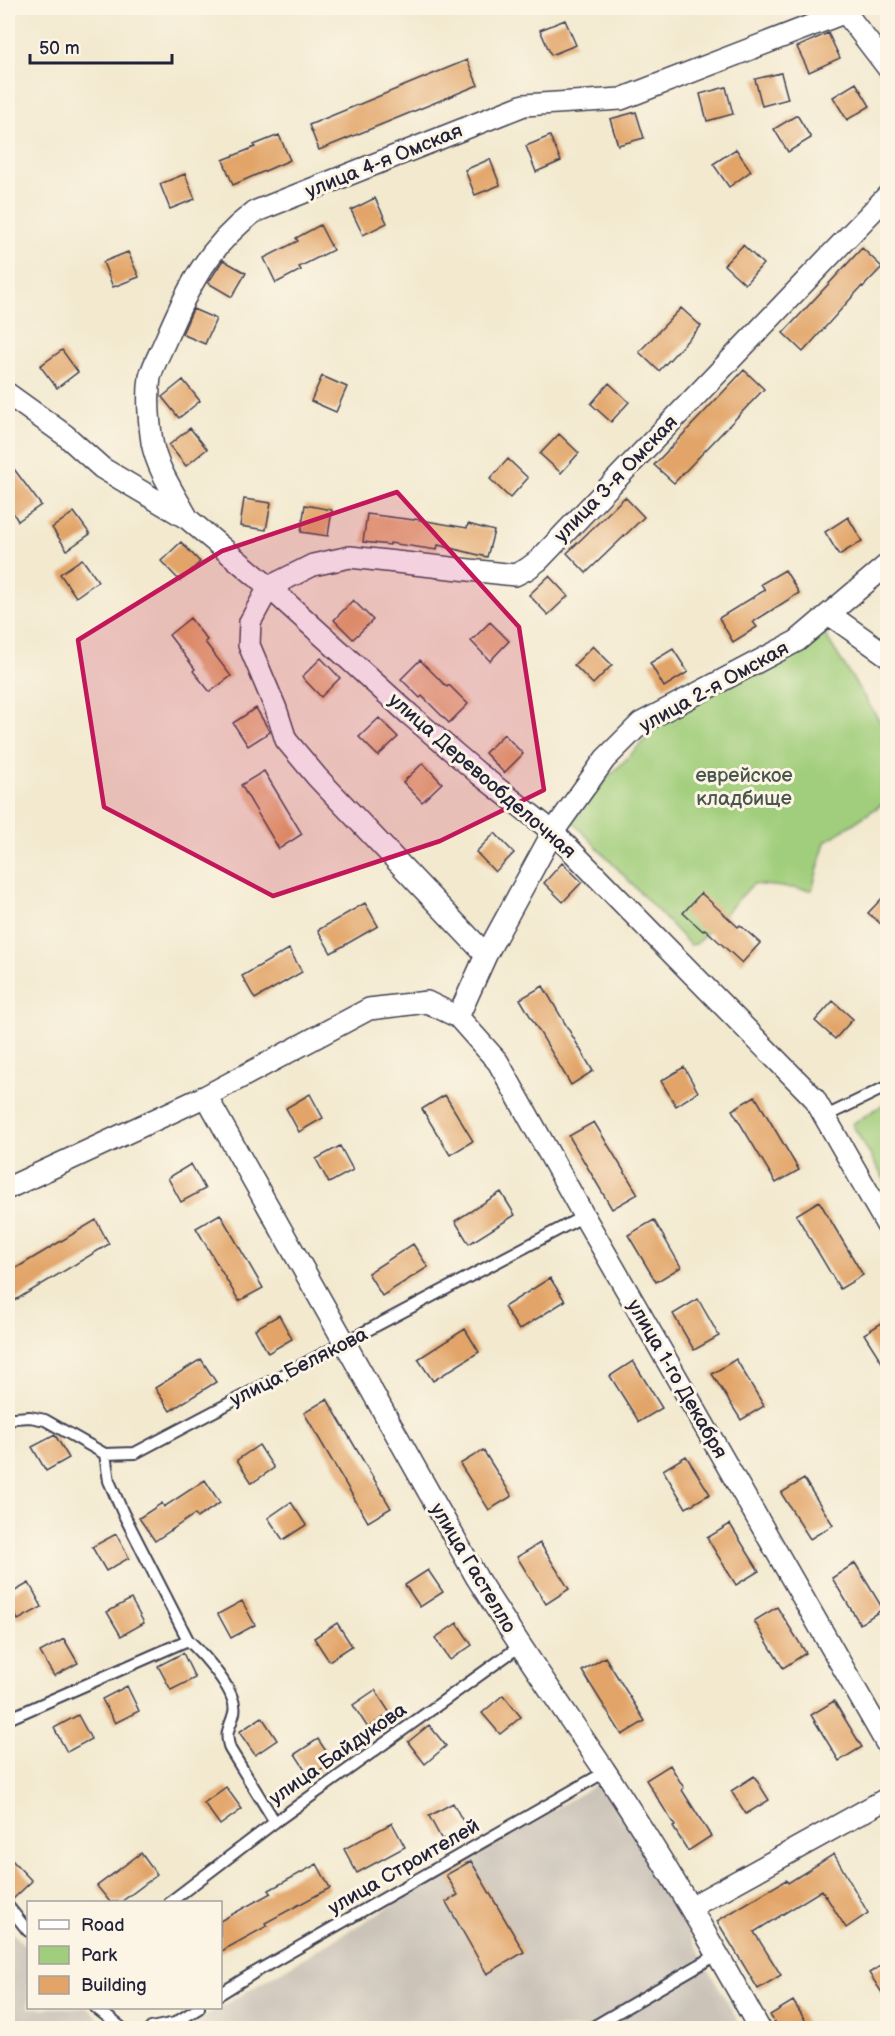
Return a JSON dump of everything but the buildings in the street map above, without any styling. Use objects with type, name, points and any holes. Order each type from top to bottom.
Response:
[{"type":"street","points":[[844,10],[888,68]]},
{"type":"street","name":"улица 4-я Омская","points":[[188,519],[162,472],[153,444],[148,413],[150,376],[179,308],[197,273],[215,247],[241,222],[254,212],[524,105],[621,99],[844,10]]},
{"type":"street","name":"улица 3-я Омская","points":[[269,587],[313,566],[350,557],[515,575],[527,569],[539,560],[888,195]]},
{"type":"street","name":"улица Деревообделочная","points":[[8,394],[65,435],[102,468],[188,519],[269,587],[408,714],[553,832],[814,1098],[888,1227]]},
{"type":"street","name":"улица 2-я Омская","points":[[458,1017],[486,955],[553,832],[605,759],[641,723],[797,641],[888,564]]},
{"type":"street","points":[[269,587],[250,622],[249,645],[276,709],[286,740],[316,777],[486,955]]},
{"type":"street","points":[[829,614],[888,656]]},
{"type":"street","points":[[8,1188],[206,1096],[369,1009],[427,1002],[458,1017]]},
{"type":"street","name":"улица 1-го Декабря","points":[[458,1017],[498,1062],[888,1746]]},
{"type":"street","name":"улица Гастелло","points":[[206,1096],[477,1578],[691,1907],[759,2028]]},
{"type":"street","points":[[691,1907],[888,1798]]},
{"type":"lane","points":[[824,1116],[888,1086]]},
{"type":"lane","name":"улица Белякова","points":[[105,1454],[135,1453],[584,1216]]},
{"type":"lane","points":[[8,1422],[30,1417],[45,1420],[105,1454]]},
{"type":"lane","name":"улица Байдукова","points":[[105,1454],[109,1481],[118,1502],[188,1641],[204,1657],[229,1692],[235,1711],[228,1727],[227,1738],[230,1749],[275,1822],[520,1646]]},
{"type":"lane","points":[[8,1719],[188,1641]]},
{"type":"lane","name":"улица Строителей","points":[[222,1993],[261,1968],[605,1772]]},
{"type":"lane","points":[[171,1901],[275,1822]]},
{"type":"lane","points":[[8,1906],[27,1930]]},
{"type":"lane","points":[[591,2028],[718,1954]]},
{"type":"lane","points":[[98,2009],[122,2028]]},
{"type":"lane","points":[[151,2028],[175,2023],[196,2009]]},
{"type":"highlighted area","points":[[397,492],[519,627],[544,790],[440,841],[273,896],[104,807],[78,640],[222,551]]},
{"type":"shaded area","points":[[602,1781],[742,2028],[185,2028],[217,2009],[222,2009],[222,2006]]},
{"type":"shaded area","points":[[8,1928],[27,1948],[27,2009],[89,2009],[109,2028],[8,2028]]},
{"type":"green space","name":"еврейское кладбище","points":[[824,633],[887,733],[887,804],[881,805],[825,842],[812,890],[753,884],[696,944],[690,945],[572,821],[607,779],[663,721]]},
{"type":"green space","points":[[887,1102],[887,1184],[852,1124]]}]
